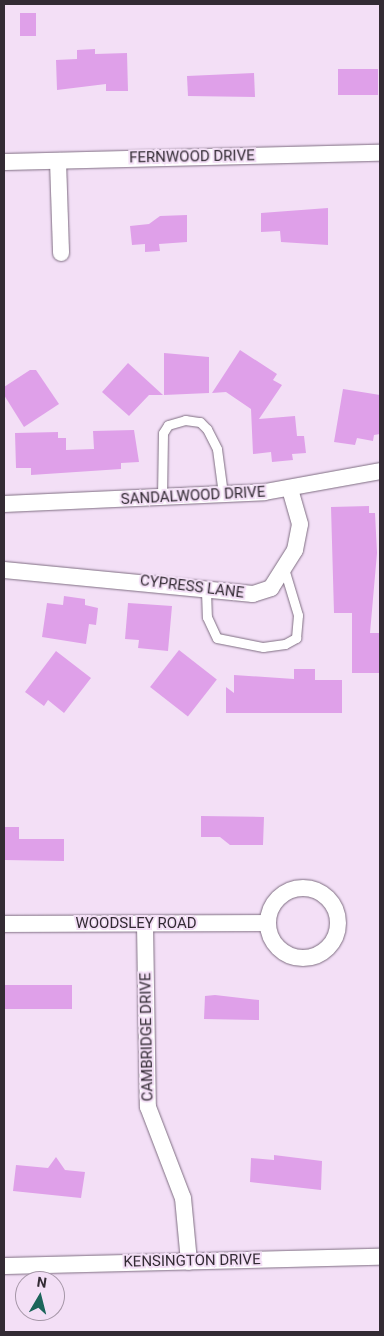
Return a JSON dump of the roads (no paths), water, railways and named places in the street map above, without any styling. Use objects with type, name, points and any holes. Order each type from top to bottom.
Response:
[{"type":"street","name":"FERNWOOD DRIVE","points":[[4,162],[380,153]]},
{"type":"street","points":[[58,161],[61,253]]},
{"type":"street","name":"SANDALWOOD DRIVE","points":[[4,504],[290,490],[380,471]]},
{"type":"street","name":"CYPRESS LANE","points":[[4,570],[84,575],[206,591],[253,594],[271,588],[285,572],[299,532],[290,490]]},
{"type":"street","points":[[305,888],[329,900],[338,919],[327,948],[303,958],[277,947],[268,923],[281,896],[305,888]]},
{"type":"street","name":"WOODSLEY ROAD","points":[[4,924],[268,923]]},
{"type":"street","name":"CAMBRIDGE DRIVE","points":[[145,924],[148,1107],[183,1198],[189,1262]]},
{"type":"street","name":"KENSINGTON DRIVE","points":[[4,1266],[380,1257]]},
{"type":"lane","points":[[162,497],[163,433],[168,425],[185,420],[200,422],[207,429],[217,449],[224,494]]},
{"type":"lane","points":[[206,591],[206,617],[217,638],[263,647],[285,644],[296,638],[298,615],[285,572]]}]
